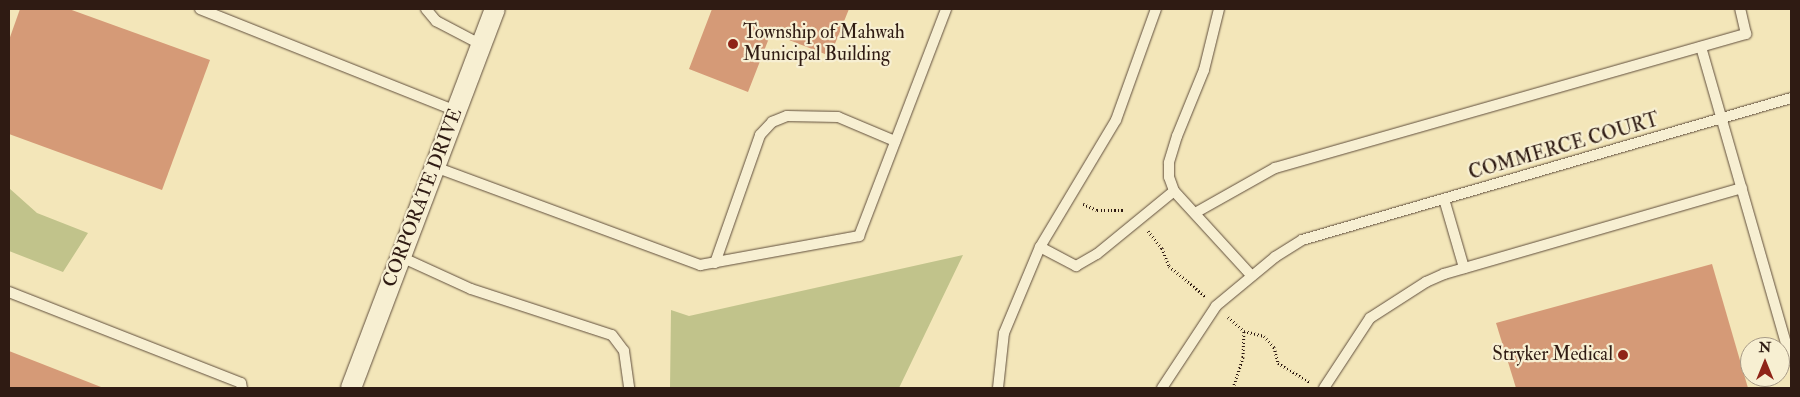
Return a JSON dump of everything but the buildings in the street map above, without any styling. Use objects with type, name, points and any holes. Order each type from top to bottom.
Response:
[{"type":"street","name":"CORPORATE DRIVE","points":[[351,388],[495,9]]},
{"type":"lane","points":[[200,9],[456,111]]},
{"type":"lane","points":[[426,9],[436,21],[482,45]]},
{"type":"lane","points":[[434,167],[668,256],[700,265],[858,236],[946,9]]},
{"type":"lane","points":[[996,388],[1004,333],[1040,247],[1116,120],[1156,9]]},
{"type":"lane","points":[[1219,9],[1204,70],[1169,163],[1169,177],[1174,191],[1252,276]]},
{"type":"lane","points":[[1195,213],[1275,168],[1746,34],[1740,9]]},
{"type":"lane","points":[[1701,47],[1791,360]]},
{"type":"lane","name":"COMMERCE COURT","points":[[1162,388],[1216,306],[1252,276],[1302,240],[1723,120],[1791,98]]},
{"type":"lane","points":[[715,263],[760,135],[772,122],[787,116],[838,117],[895,141]]},
{"type":"lane","points":[[1324,388],[1370,318],[1426,282],[1464,268],[1742,188]]},
{"type":"lane","points":[[1040,247],[1076,266],[1139,220],[1174,191]]},
{"type":"lane","points":[[1444,199],[1464,268]]},
{"type":"lane","points":[[401,257],[471,289],[612,335],[624,351],[629,388]]},
{"type":"lane","points":[[9,292],[241,383],[242,388]]},
{"type":"path","points":[[1069,197],[1097,210],[1119,208],[1131,212],[1162,248],[1169,266],[1244,331],[1264,336],[1274,347],[1278,363],[1312,383]]},
{"type":"path","points":[[1233,388],[1243,357],[1244,331]]},
{"type":"green space","points":[[9,188],[37,213],[88,233],[63,272],[9,251]]},
{"type":"green space","points":[[963,255],[899,388],[670,388],[671,310],[689,316]]},
{"type":"place","name":"Township of Mahwah Municipal Building","points":[[733,44]]},
{"type":"place","name":"Stryker Medical","points":[[1623,355]]}]
